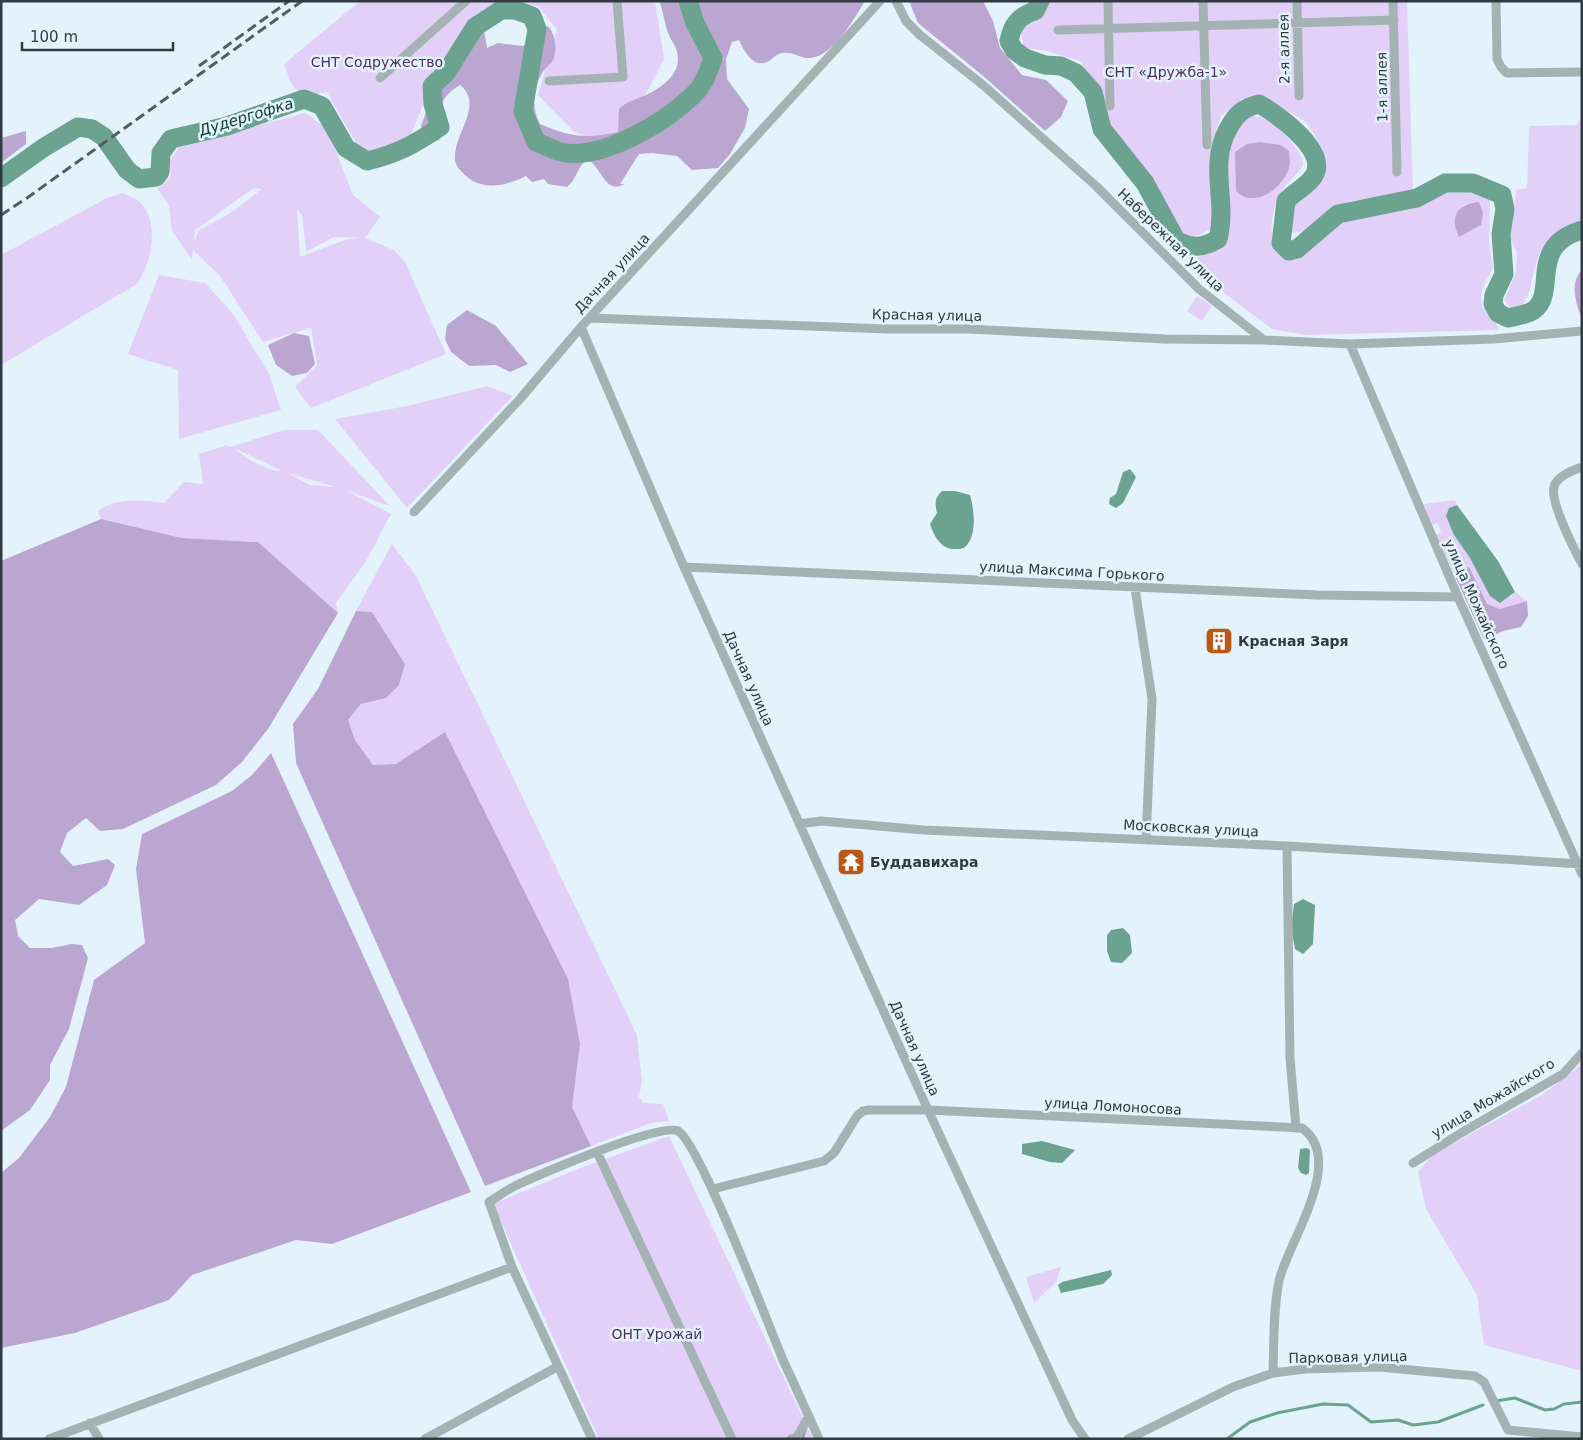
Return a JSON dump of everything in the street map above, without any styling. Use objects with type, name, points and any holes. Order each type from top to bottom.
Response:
[{"type":"street","points":[[380,78],[466,1]]},
{"type":"street","points":[[549,81],[623,77],[617,1]]},
{"type":"street","name":"Дачная улица","points":[[880,1],[581,327],[684,567],[928,1110],[1072,1420],[1085,1439]]},
{"type":"street","name":"Набережная улица","points":[[896,1],[906,21],[920,35],[983,85],[1096,186],[1199,289],[1264,340]]},
{"type":"street","points":[[1108,1],[1110,106]]},
{"type":"street","points":[[1203,1],[1208,145]]},
{"type":"street","name":"2-я аллея","points":[[1297,1],[1299,96]]},
{"type":"street","name":"1-я аллея","points":[[1393,1],[1397,172]]},
{"type":"street","points":[[1496,1],[1497,58],[1501,67],[1507,73],[1582,72]]},
{"type":"street","points":[[1058,30],[1109,30],[1394,20]]},
{"type":"street","name":"Красная улица","points":[[590,318],[877,328],[968,329],[1165,339],[1264,340]]},
{"type":"street","points":[[414,512],[520,400],[581,327]]},
{"type":"street","points":[[1264,340],[1350,344],[1494,339],[1582,331]]},
{"type":"street","name":"улица Можайского","points":[[1350,344],[1458,597],[1580,864],[1582,874]]},
{"type":"street","points":[[1582,467],[1558,480],[1554,487],[1556,502],[1582,564]]},
{"type":"street","name":"улица Максима Горького","points":[[684,567],[1135,588],[1317,595],[1458,597]]},
{"type":"street","points":[[1135,588],[1152,699],[1146,840]]},
{"type":"street","name":"Московская улица","points":[[799,824],[821,821],[924,830],[1287,846],[1580,864]]},
{"type":"street","points":[[1273,1373],[1276,1296],[1280,1278],[1311,1202],[1318,1167],[1312,1135],[1302,1128],[1296,1128],[1290,1058],[1287,846]]},
{"type":"street","name":"улица Можайского","points":[[1413,1163],[1460,1133],[1563,1074],[1582,1053]]},
{"type":"street","name":"улица Ломоносова","points":[[713,1189],[824,1161],[834,1153],[863,1111],[928,1110],[1296,1128]]},
{"type":"street","points":[[592,1439],[512,1267],[489,1202],[513,1186],[598,1152],[670,1128],[679,1131],[713,1189],[744,1268],[820,1439]]},
{"type":"street","points":[[598,1152],[732,1439]]},
{"type":"street","points":[[48,1439],[512,1267]]},
{"type":"street","points":[[425,1439],[557,1367]]},
{"type":"street","name":"Парковая улица","points":[[1128,1439],[1234,1387],[1273,1373],[1305,1369],[1379,1367],[1475,1376],[1484,1382],[1508,1434],[1582,1437]]},
{"type":"street","points":[[791,1439],[797,1438],[809,1416]]},
{"type":"street","points":[[90,1423],[99,1439]]},
{"type":"green space","name":"СНТ Содружество","points":[[360,1],[655,1],[664,59],[648,90],[619,134],[594,139],[573,131],[538,95],[557,30],[538,6],[510,4],[488,15],[471,28],[457,44],[444,63],[424,103],[408,143],[361,152],[327,92],[303,97],[291,83],[284,64]]},
{"type":"green space","name":"СНТ «Дружба-1»","points":[[1050,1],[1407,1],[1413,193],[1350,201],[1331,209],[1306,231],[1287,233],[1295,200],[1320,175],[1323,149],[1306,122],[1267,98],[1242,99],[1221,116],[1211,146],[1213,228],[1191,239],[1174,225],[1149,183],[1109,127],[1098,90],[1080,61],[1047,51],[1024,48],[1021,30],[1039,19]]},
{"type":"green space","points":[[305,113],[327,128],[353,195],[380,217],[365,238],[394,250],[405,262],[446,354],[311,408],[295,387],[317,365],[311,328],[263,342],[220,276],[193,250],[192,260],[172,231],[169,206],[157,188],[166,182],[171,174],[169,162],[179,147]],"holes":[[[254,188],[262,189],[229,214],[199,230],[194,241],[195,230]],[[297,209],[302,215],[306,252],[334,237],[360,238],[347,239],[300,257]]]},
{"type":"green space","points":[[1241,115],[1267,120],[1277,127],[1289,139],[1302,158],[1301,169],[1282,191],[1273,215],[1272,232],[1275,249],[1283,255],[1293,255],[1315,242],[1325,229],[1339,221],[1408,210],[1445,189],[1475,192],[1490,200],[1489,241],[1493,268],[1481,294],[1482,307],[1495,321],[1499,330],[1307,335],[1272,329],[1191,268],[1198,257],[1214,251],[1223,243],[1228,232],[1229,220],[1220,160],[1226,139]],"holes":[[[1289,151],[1290,166],[1281,183],[1235,179],[1236,168]],[[1467,203],[1481,225],[1459,236],[1455,222],[1457,215]]]},
{"type":"green space","points":[[1582,118],[1582,224],[1561,231],[1548,241],[1539,254],[1528,294],[1523,304],[1513,310],[1504,300],[1516,273],[1517,252],[1510,239],[1509,222],[1514,210],[1516,190],[1527,188],[1529,126],[1576,125]]},
{"type":"green space","points":[[122,193],[140,202],[146,211],[152,231],[152,243],[147,265],[137,284],[1,365],[1,255],[107,198]]},
{"type":"green space","points":[[159,275],[205,283],[233,314],[269,374],[281,410],[179,439],[178,370],[128,354]]},
{"type":"green space","points":[[1197,296],[1212,306],[1202,321],[1187,311]]},
{"type":"green space","points":[[487,386],[513,396],[407,508],[335,419],[407,406]]},
{"type":"green space","points":[[284,430],[318,430],[390,506],[345,490],[391,514],[366,561],[336,603],[338,613],[258,542],[182,538],[101,519],[98,511],[113,503],[138,501],[164,503],[184,482],[203,484],[199,454],[227,445],[230,447]],"holes":[[[236,449],[282,471],[257,464]],[[288,473],[336,487],[310,485]]]},
{"type":"green space","points":[[1455,500],[1457,505],[1449,508],[1454,535],[1470,558],[1511,597],[1515,592],[1527,601],[1499,609],[1487,604],[1469,568],[1458,569],[1455,576],[1436,535],[1441,532],[1437,523],[1432,525],[1424,504]]},
{"type":"green space","points":[[392,544],[416,576],[637,1035],[642,1081],[639,1097],[643,1103],[663,1104],[669,1121],[651,1123],[591,1146],[572,1107],[580,1044],[445,733],[396,764],[373,765],[355,740],[348,720],[361,704],[386,698],[399,685],[405,664],[372,612],[356,611]]},
{"type":"green space","points":[[1582,1064],[1582,1371],[1484,1345],[1477,1295],[1426,1209],[1418,1172],[1432,1155],[1542,1095]]},
{"type":"green space","name":"ОНТ Урожай","points":[[669,1136],[813,1439],[599,1439],[493,1204],[580,1168]]},
{"type":"green space","points":[[1061,1267],[1056,1282],[1034,1303],[1026,1277]]},
{"type":"shaded area","points":[[659,1],[865,1],[843,35],[828,50],[811,58],[782,53],[769,61],[759,63],[750,58],[739,40],[732,42],[726,59],[727,79],[749,109],[745,128],[730,154],[718,168],[692,170],[677,156],[652,153],[639,154],[620,184],[624,184],[618,187],[609,184],[590,161],[584,162],[567,187],[548,184],[544,179],[532,182],[526,176],[502,184],[485,185],[477,183],[463,173],[455,161],[456,147],[469,110],[467,93],[460,85],[447,95],[444,100],[441,112],[443,135],[439,140],[427,144],[421,126],[434,90],[451,62],[479,27],[484,30],[487,48],[498,43],[523,46],[535,40],[542,29],[548,26],[554,37],[555,56],[541,75],[536,87],[534,106],[540,124],[560,132],[578,136],[596,136],[618,132],[619,109],[661,86],[675,72],[677,66],[678,59],[675,45],[667,31]]},
{"type":"shaded area","points":[[909,1],[983,1],[993,21],[1000,48],[1022,75],[1046,80],[1068,101],[1061,117],[1045,131],[982,75],[918,23]]},
{"type":"shaded area","points":[[26,131],[26,144],[1,163],[1,138]]},
{"type":"shaded area","points":[[1260,142],[1280,145],[1289,151],[1290,166],[1286,176],[1274,189],[1267,194],[1251,198],[1243,196],[1236,191],[1235,152],[1247,144]]},
{"type":"shaded area","points":[[1479,202],[1483,213],[1481,225],[1459,237],[1455,223],[1457,213],[1465,205]]},
{"type":"shaded area","points":[[1582,270],[1582,319],[1576,300],[1575,287],[1578,275]]},
{"type":"shaded area","points":[[467,310],[496,326],[528,364],[510,372],[496,365],[469,366],[451,352],[445,339],[447,325]]},
{"type":"shaded area","points":[[294,333],[309,336],[315,364],[307,373],[292,376],[276,365],[268,345]]},
{"type":"shaded area","points":[[1130,469],[1136,477],[1123,503],[1116,508],[1109,504],[1110,498],[1116,494],[1123,472]]},
{"type":"shaded area","points":[[942,491],[955,491],[970,495],[973,507],[973,528],[970,540],[963,548],[951,549],[942,545],[930,524],[937,513],[936,499]]},
{"type":"shaded area","points":[[1457,505],[1498,561],[1515,592],[1500,603],[1490,596],[1470,558],[1454,535],[1446,516],[1449,508]]},
{"type":"shaded area","points":[[101,519],[182,538],[258,542],[338,613],[268,729],[242,762],[216,785],[123,829],[100,831],[86,818],[67,833],[60,852],[73,866],[108,859],[115,865],[107,885],[79,905],[39,899],[15,920],[18,936],[30,948],[51,948],[72,944],[82,945],[88,958],[69,1029],[50,1065],[50,1080],[30,1110],[1,1131],[1,561]]},
{"type":"shaded area","points":[[1469,567],[1487,604],[1500,609],[1527,601],[1528,616],[1521,627],[1503,631],[1484,640],[1455,576],[1457,569]]},
{"type":"shaded area","points":[[356,611],[372,612],[405,664],[399,685],[386,698],[361,704],[348,720],[355,740],[373,765],[396,764],[445,732],[568,979],[580,1044],[572,1107],[591,1146],[485,1186],[296,763],[293,724],[318,689]]},
{"type":"shaded area","points":[[271,753],[471,1192],[332,1244],[296,1240],[192,1275],[169,1300],[75,1333],[1,1348],[1,1173],[19,1158],[50,1117],[66,1087],[94,980],[145,943],[136,869],[142,834],[232,791],[252,775]]},
{"type":"shaded area","points":[[1303,899],[1315,905],[1313,944],[1303,954],[1295,949],[1291,928],[1294,904]]},
{"type":"shaded area","points":[[1123,928],[1130,935],[1132,953],[1122,963],[1111,962],[1107,951],[1107,935],[1111,930]]},
{"type":"shaded area","points":[[1042,1141],[1075,1150],[1062,1163],[1050,1162],[1022,1154],[1022,1144]]},
{"type":"shaded area","points":[[1307,1148],[1310,1150],[1309,1173],[1306,1175],[1301,1173],[1298,1168],[1300,1149]]},
{"type":"shaded area","points":[[1111,1270],[1112,1275],[1103,1284],[1061,1293],[1058,1285],[1062,1282]]},
{"type":"waterway","name":"Дудергофка","points":[[1,178],[43,148],[78,127],[92,129],[104,137],[127,170],[139,179],[156,177],[160,172],[161,153],[171,139],[227,126],[304,99],[322,106],[346,148],[367,161],[397,152],[440,127],[433,104],[432,86],[446,73],[475,27],[501,10],[515,10],[532,16],[537,29],[523,111],[536,142],[561,152],[595,151],[614,145],[650,127],[682,105],[701,86],[713,58],[695,23],[688,1]]},
{"type":"waterway","name":"Дудергофка","points":[[1040,1],[1035,11],[1021,18],[1014,26],[1009,41],[1014,50],[1025,58],[1045,65],[1061,66],[1076,73],[1093,92],[1102,129],[1145,183],[1176,240],[1182,243],[1202,246],[1218,239],[1221,211],[1219,156],[1222,143],[1234,119],[1244,110],[1259,104],[1297,132],[1313,152],[1316,162],[1316,171],[1311,179],[1286,201],[1281,243],[1289,251],[1297,249],[1338,214],[1417,198],[1445,183],[1473,183],[1502,195],[1505,209],[1501,234],[1504,274],[1494,295],[1493,304],[1498,313],[1508,318],[1531,312],[1541,302],[1546,269],[1555,247],[1565,237],[1582,230]]},
{"type":"waterway","points":[[1496,1401],[1515,1398],[1545,1410],[1554,1409],[1564,1404],[1582,1402]]},
{"type":"waterway","points":[[1227,1439],[1250,1422],[1277,1413],[1323,1404],[1348,1405],[1371,1422],[1398,1420],[1413,1425],[1438,1422],[1483,1405]]},
{"type":"waterway","points":[[802,1439],[805,1430]]},
{"type":"railway","points":[[199,66],[289,1]]},
{"type":"railway","points":[[1,215],[302,1]]},
{"type":"place","name":"Красная Заря","points":[[1219,641]]},
{"type":"place","name":"Буддавихара","points":[[851,862]]}]
